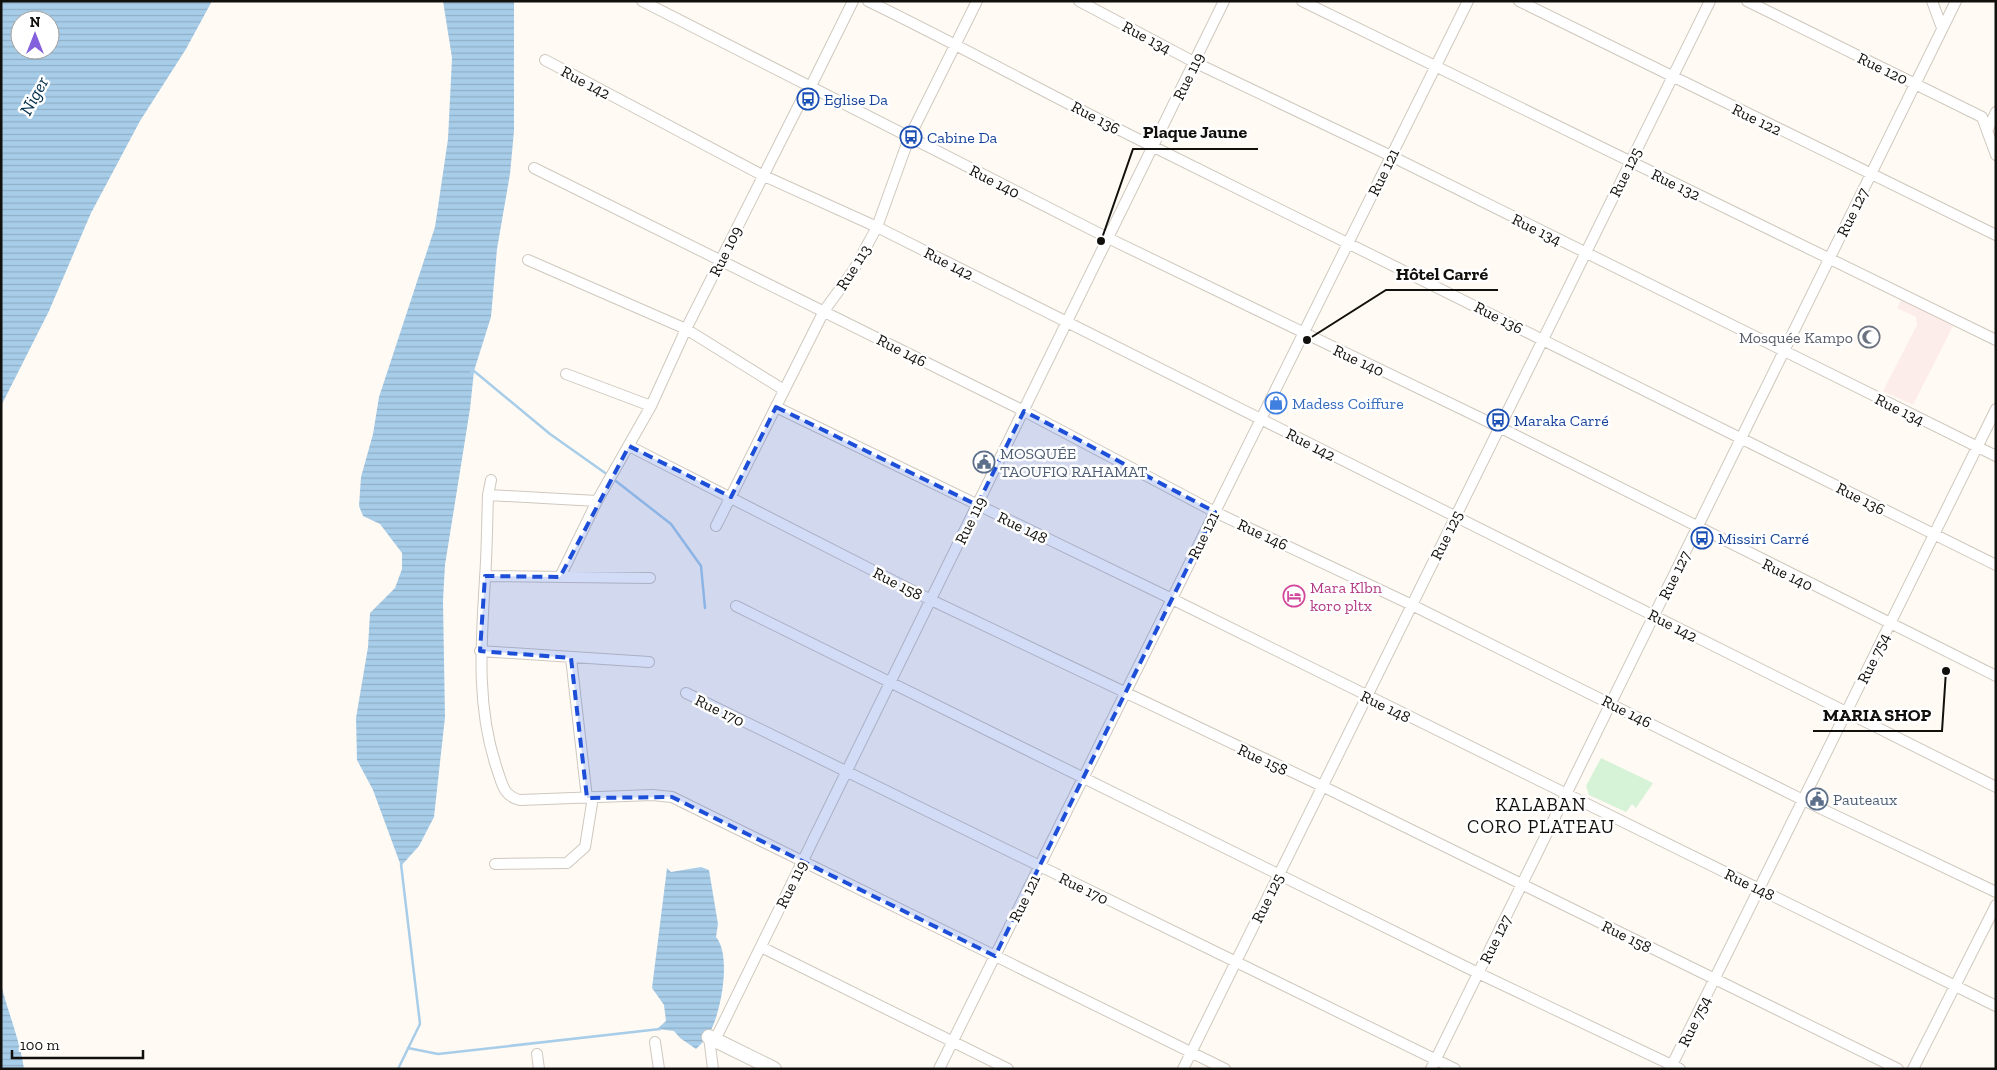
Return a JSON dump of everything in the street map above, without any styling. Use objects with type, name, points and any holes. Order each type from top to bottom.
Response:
[{"type":"street","name":"Rue 140","points":[[642,1],[1108,238],[1303,334],[1499,427],[1697,528],[1996,676]]},
{"type":"street","name":"Rue 109","points":[[560,577],[597,501],[651,406],[686,329],[762,175],[807,90],[810,88],[852,1]]},
{"type":"street","name":"Rue 136","points":[[868,1],[956,44],[1153,147],[1349,241],[1996,565]]},
{"type":"street","name":"Rue 113","points":[[716,526],[824,311],[853,271],[877,227],[909,138],[978,1]]},
{"type":"street","name":"Rue 134","points":[[1079,1],[1194,62],[1391,156],[1996,456]]},
{"type":"street","name":"Rue 119","points":[[712,1038],[760,947],[847,771],[1224,1]]},
{"type":"street","name":"Rue 132","points":[[1302,1],[1996,340]]},
{"type":"street","name":"Rue 121","points":[[939,1069],[1468,1]]},
{"type":"street","name":"Rue 122","points":[[1520,1],[1996,235]]},
{"type":"street","name":"Rue 125","points":[[1183,1069],[1710,1]]},
{"type":"street","name":"Rue 120","points":[[1747,1],[1982,117],[1996,155]]},
{"type":"street","points":[[1932,1],[1942,28]]},
{"type":"street","name":"Rue 127","points":[[1434,1064],[1956,1]]},
{"type":"street","name":"Rue 142","points":[[545,60],[762,175],[877,227],[1455,518],[1996,787]]},
{"type":"street","points":[[1987,131],[1996,112]]},
{"type":"street","name":"Rue 146","points":[[534,168],[1024,411],[1215,512],[1412,605],[1803,800],[1996,892]]},
{"type":"street","points":[[528,260],[686,329],[784,390]]},
{"type":"street","points":[[566,374],[651,406]]},
{"type":"street","name":"Rue 148","points":[[776,407],[1172,599],[1366,697],[1759,888],[1996,1006]]},
{"type":"street","name":"Rue 754","points":[[1674,1067],[1714,979],[1996,409]]},
{"type":"street","name":"Rue 158","points":[[625,450],[731,498],[931,600],[1125,694],[1322,786],[1898,1069]]},
{"type":"street","points":[[490,480],[480,651],[485,725],[504,791],[511,798],[520,800],[652,795],[672,797],[1225,1069]]},
{"type":"street","points":[[488,495],[597,501]]},
{"type":"street","points":[[485,576],[650,578]]},
{"type":"street","points":[[736,606],[1478,973],[1674,1067]]},
{"type":"street","points":[[480,651],[649,662]]},
{"type":"street","points":[[495,864],[568,863],[585,847],[590,798],[571,658]]},
{"type":"street","name":"Rue 170","points":[[686,694],[1235,962],[1434,1064],[1455,1069]]},
{"type":"street","points":[[1913,1069],[1996,905]]},
{"type":"street","points":[[760,947],[1008,1069]]},
{"type":"street","points":[[713,1069],[712,1038],[774,1069]]},
{"type":"street","points":[[655,1042],[659,1069]]},
{"type":"street","points":[[537,1054],[539,1069]]},
{"type":"highlighted area","points":[[776,407],[977,505],[1024,411],[1215,512],[995,956],[672,797],[587,798],[571,658],[480,651],[485,576],[560,577],[629,446],[731,497]]},
{"type":"shaded area","points":[[1901,300],[1953,326],[1913,405],[1883,391],[1917,325],[1916,317],[1897,308]]},
{"type":"green space","points":[[1601,758],[1653,783],[1636,808],[1632,804],[1626,812],[1589,795],[1586,786]]},
{"type":"water","name":"Niger","points":[[1,1],[212,1],[186,49],[140,121],[91,213],[49,311],[1,406]]},
{"type":"water","points":[[443,1],[514,1],[514,131],[510,174],[497,249],[491,317],[474,371],[470,409],[445,565],[443,601],[445,717],[434,817],[419,846],[401,866],[373,790],[357,760],[356,718],[368,647],[370,613],[395,588],[402,569],[402,553],[380,524],[363,516],[359,506],[361,477],[373,434],[379,397],[435,227],[448,139],[452,58]]},
{"type":"water","points":[[701,867],[709,870],[718,924],[716,937],[721,946],[724,971],[721,1000],[713,1025],[709,1034],[696,1049],[680,1038],[674,1031],[657,1029],[666,1021],[664,1005],[652,988],[667,868],[671,872]]},
{"type":"water","points":[[1,984],[20,1048],[24,1069],[1,1069]]},
{"type":"waterway","points":[[471,372],[474,371],[550,434],[608,475]]},
{"type":"waterway","points":[[612,478],[671,524],[701,566],[705,608]]},
{"type":"waterway","points":[[398,1069],[420,1024],[401,864]]},
{"type":"waterway","points":[[408,1048],[438,1054],[660,1029]]},
{"type":"place","name":"Eglise Da","points":[[808,99]]},
{"type":"place","name":"Cabine Da","points":[[911,137]]},
{"type":"place","name":"Plaque Jaune","points":[[1101,241]]},
{"type":"place","name":"Mosquée Kampo","points":[[1869,337]]},
{"type":"place","name":"Hôtel Carré","points":[[1307,340]]},
{"type":"place","name":"Madess Coiffure","points":[[1276,403]]},
{"type":"place","name":"Maraka Carré","points":[[1498,420]]},
{"type":"place","name":"MOSQUÉE TAOUFIQ RAHAMAT","points":[[984,462]]},
{"type":"place","name":"Missiri Carré","points":[[1702,538]]},
{"type":"place","name":"Mara Klbn koro pltx","points":[[1294,596]]},
{"type":"place","name":"MARIA SHOP","points":[[1946,671]]},
{"type":"place","name":"Pauteaux","points":[[1817,799]]},
{"type":"district","name":"KALABAN CORO PLATEAU","points":[[1541,815]]}]
